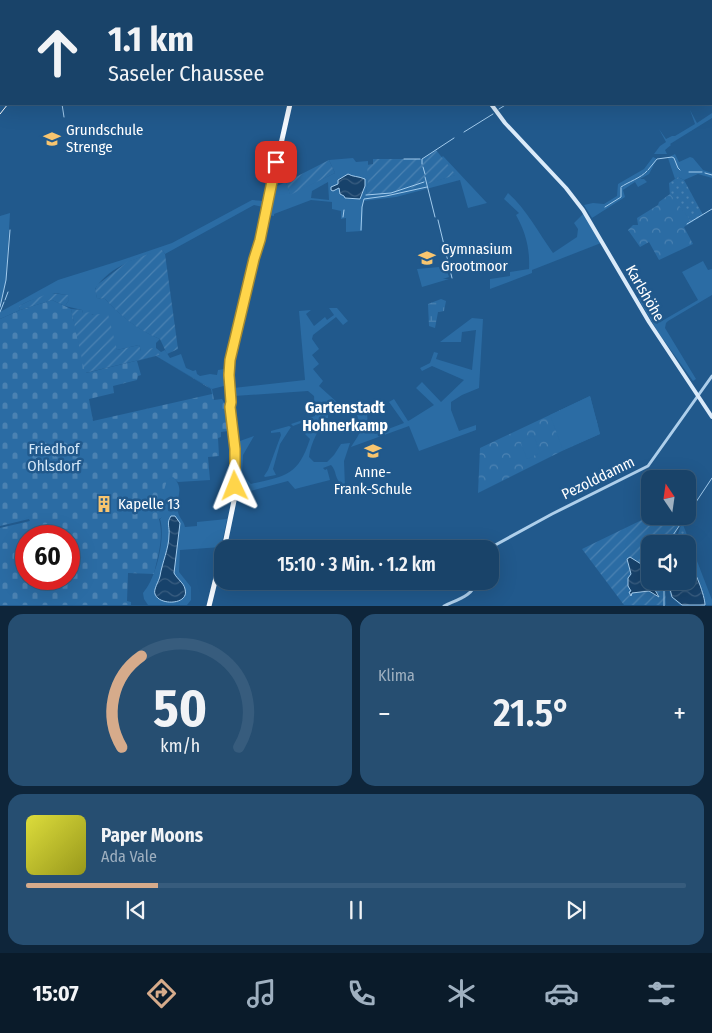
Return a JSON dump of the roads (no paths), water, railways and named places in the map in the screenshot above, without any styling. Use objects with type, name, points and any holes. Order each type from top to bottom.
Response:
[{"type":"main road","points":[[226,540],[235,498],[230,407],[230,355],[260,236],[290,105]]},
{"type":"main road","name":"Karlshöhe","points":[[492,105],[575,200],[590,220],[649,322],[712,417]]},
{"type":"main road","points":[[209,606],[214,586]]},
{"type":"street","name":"Pezolddamm","points":[[499,543],[553,513],[648,466],[712,376]]},
{"type":"street","points":[[444,606],[472,590]]},
{"type":"water","points":[[348,174],[365,179],[365,186],[360,199],[345,198],[340,194],[339,188],[331,190],[331,187],[338,184],[338,180]]},
{"type":"water","points":[[171,516],[175,516],[180,523],[174,573],[182,583],[185,594],[179,601],[168,602],[158,598],[155,594],[155,588],[168,545],[168,523]]},
{"type":"water","points":[[630,557],[641,564],[641,590],[655,590],[659,597],[649,591],[632,593],[631,596],[628,578],[631,574],[627,559]]},
{"type":"water","points":[[696,576],[705,605],[682,605],[672,597],[670,590],[696,590]]},
{"type":"waterway","points":[[62,105],[64,117]]},
{"type":"waterway","points":[[499,109],[505,105]]},
{"type":"waterway","points":[[464,132],[493,114]]},
{"type":"waterway","points":[[422,164],[422,159],[454,138]]},
{"type":"waterway","points":[[648,170],[657,159],[672,157],[680,170]]},
{"type":"waterway","points":[[404,159],[420,159]]},
{"type":"waterway","points":[[423,167],[425,174]]},
{"type":"waterway","points":[[621,187],[647,171]]},
{"type":"waterway","points":[[689,172],[702,172]]},
{"type":"waterway","points":[[705,173],[712,175]]},
{"type":"waterway","points":[[425,177],[435,217]]},
{"type":"waterway","points":[[366,195],[391,193],[424,182]]},
{"type":"waterway","points":[[361,230],[364,199],[427,187]]},
{"type":"waterway","points":[[605,207],[621,197],[621,188]]},
{"type":"waterway","points":[[687,224],[712,209]]},
{"type":"waterway","points":[[343,217],[344,210]]},
{"type":"waterway","points":[[438,220],[452,278]]},
{"type":"waterway","points":[[0,307],[6,280],[10,230]]},
{"type":"waterway","points":[[5,300],[8,292]]},
{"type":"waterway","points":[[0,312],[4,302]]},
{"type":"waterway","points":[[696,502],[712,478]]},
{"type":"waterway","points":[[673,535],[680,525]]},
{"type":"waterway","points":[[664,590],[664,606]]},
{"type":"tram line","points":[[0,114],[7,105]]},
{"type":"place","name":"Grundschule Strenge","points":[[52,139]]},
{"type":"place","name":"Gymnasium Grootmoor","points":[[427,258]]},
{"type":"place","name":"Anne- Frank-Schule","points":[[373,451]]},
{"type":"place","name":"Kapelle 13","points":[[104,504]]},
{"type":"district","name":"Gartenstadt Hohnerkamp","points":[[345,416]]},
{"type":"park label","name":"Friedhof Ohlsdorf","points":[[54,458]]}]
